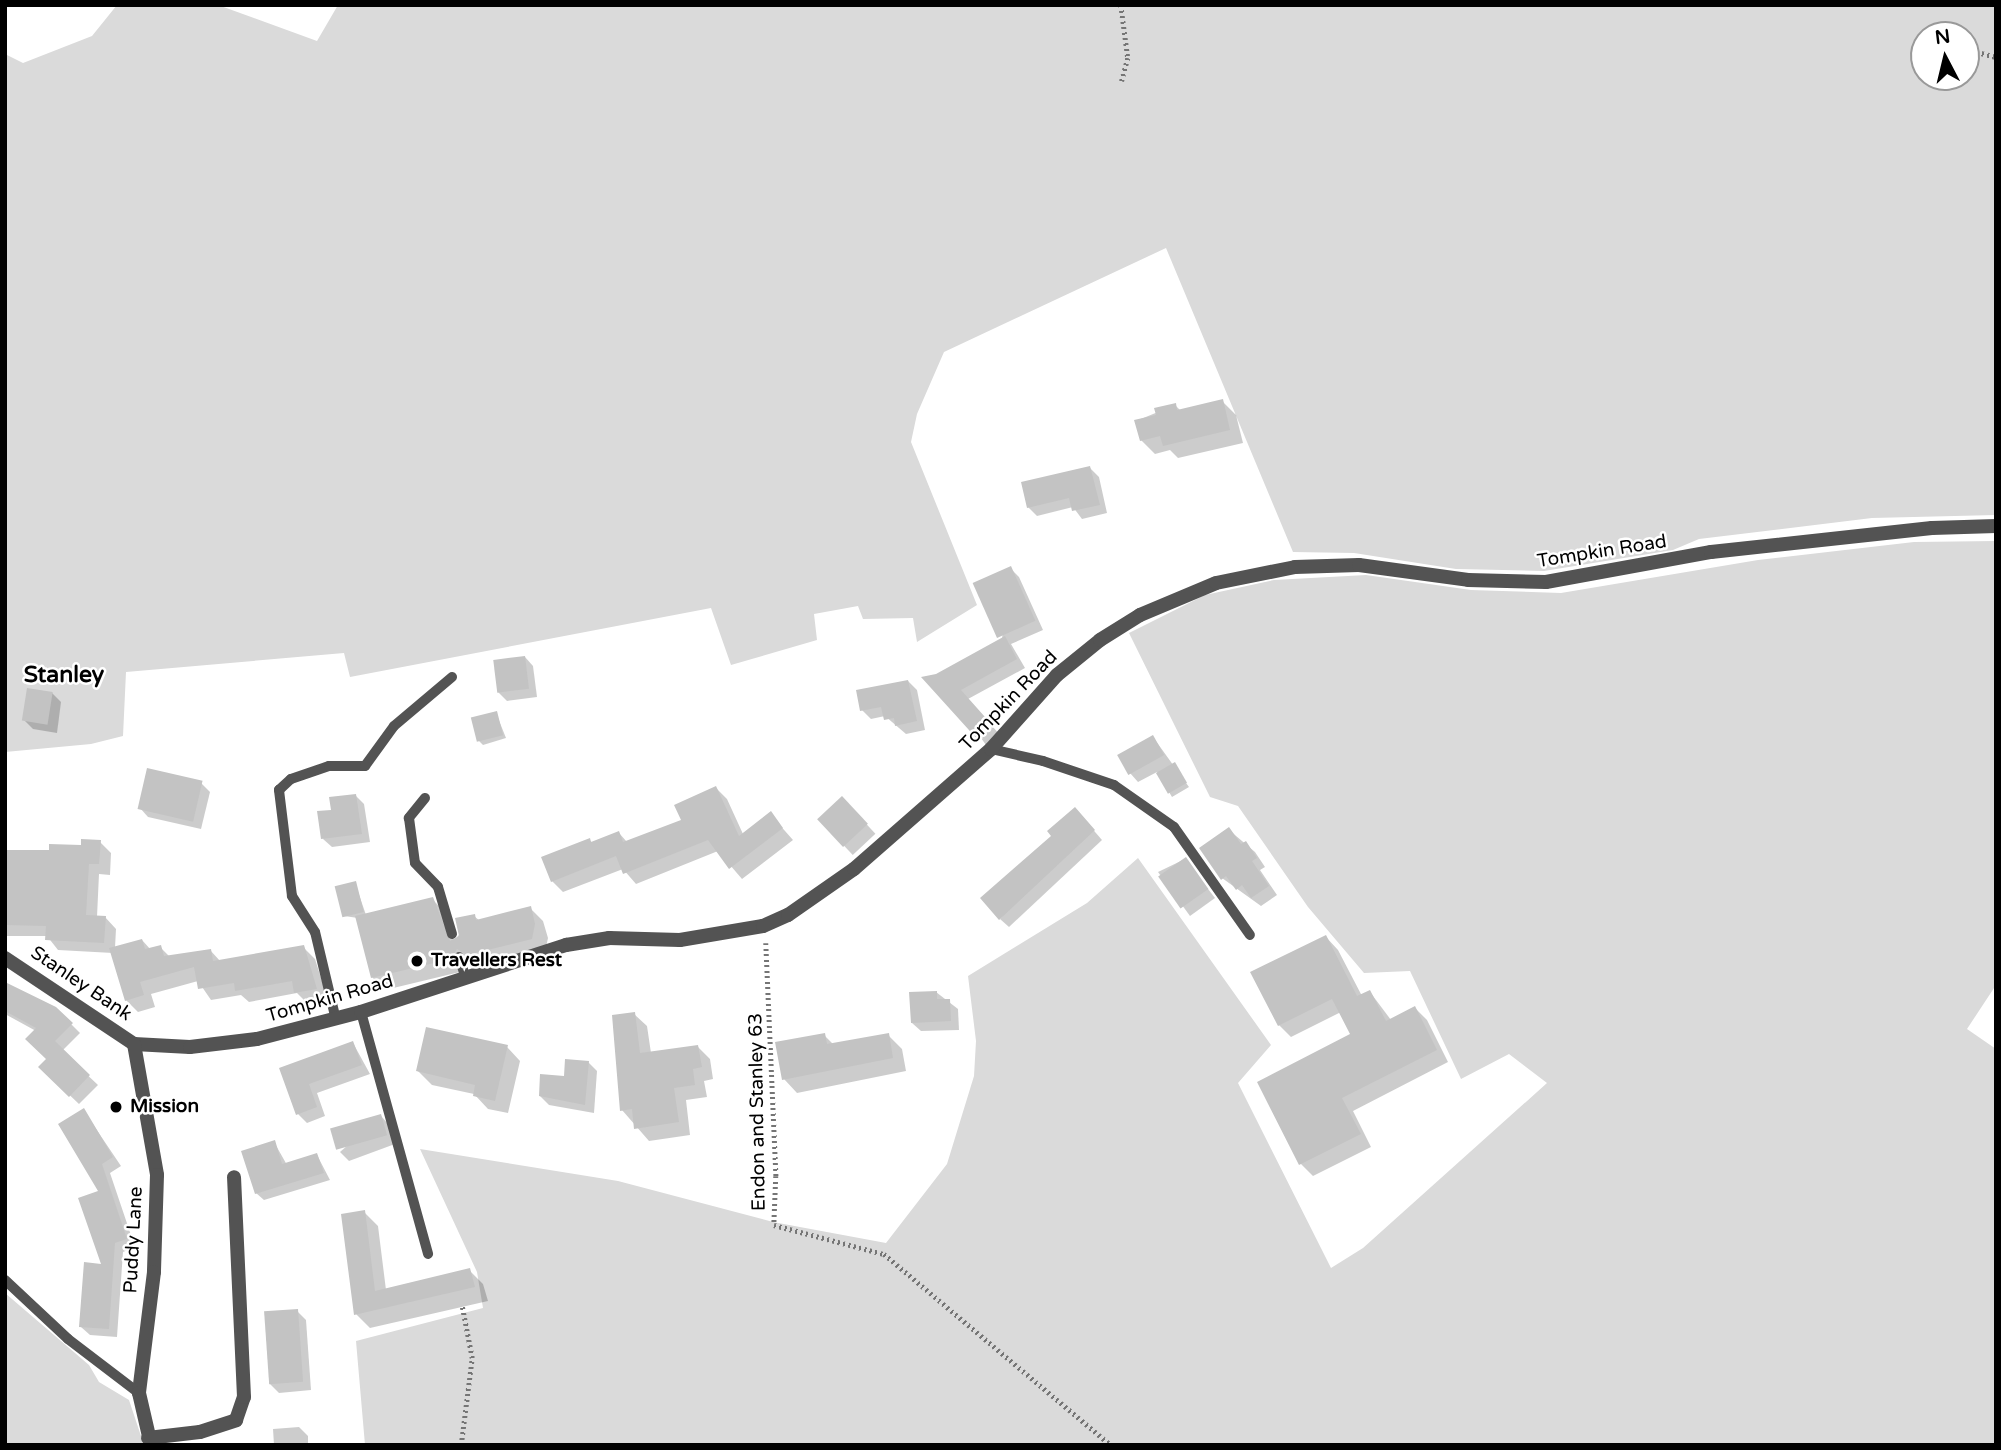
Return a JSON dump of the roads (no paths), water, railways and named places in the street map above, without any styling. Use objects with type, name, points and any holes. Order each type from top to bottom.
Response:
[{"type":"street","name":"Tompkin Road","points":[[134,1044],[190,1047],[257,1040],[336,1020],[566,945],[609,938],[680,940],[763,926],[788,915],[854,869],[991,749],[1057,675],[1100,640],[1140,615],[1216,583],[1295,567],[1359,565],[1468,580],[1546,582],[1711,552],[1932,528],[1996,526]]},
{"type":"street","name":"Stanley Bank","points":[[5,958],[134,1044]]},
{"type":"street","name":"Puddy Lane","points":[[134,1044],[157,1175],[154,1272],[139,1393],[149,1442],[200,1432],[236,1420],[244,1397],[234,1177]]},
{"type":"lane","points":[[336,1020],[315,932],[292,896],[279,790],[291,779],[329,766],[365,765],[394,726],[453,677]]},
{"type":"lane","points":[[991,749],[1043,761],[1114,785],[1174,827],[1250,935]]},
{"type":"lane","points":[[425,798],[409,818],[415,863],[438,887],[452,934]]},
{"type":"lane","points":[[459,957],[466,978]]},
{"type":"lane","points":[[361,1012],[428,1254]]},
{"type":"lane","points":[[5,1280],[68,1339],[139,1393]]},
{"type":"place","name":"Travellers Rest","points":[[417,961]]},
{"type":"place","name":"Mission","points":[[116,1107]]},
{"type":"district","name":"Stanley","points":[[64,675]]}]
